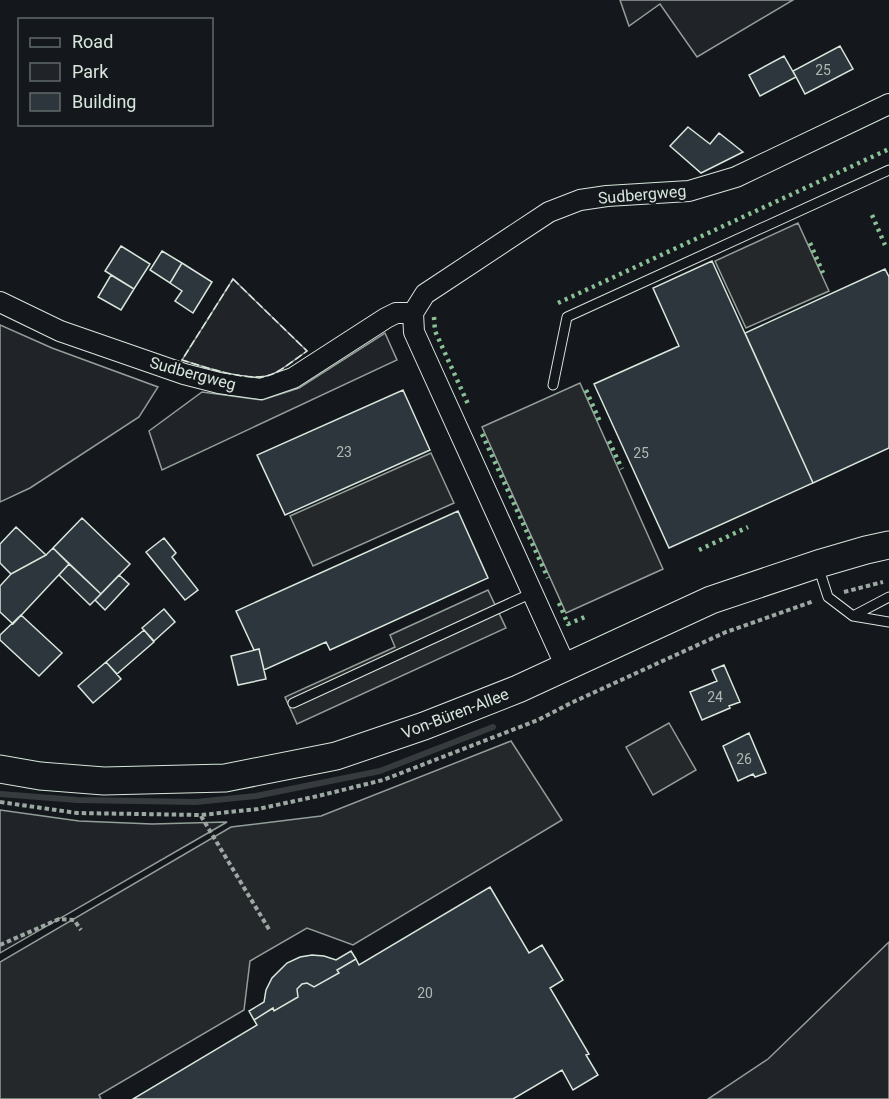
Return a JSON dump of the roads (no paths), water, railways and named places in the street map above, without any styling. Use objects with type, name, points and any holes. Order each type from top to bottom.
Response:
[{"type":"street","name":"Sudbergweg","points":[[0,302],[60,331],[184,374],[219,383],[261,389],[293,378],[396,313],[413,313],[425,294],[549,212],[580,200],[690,191],[736,177],[889,104]]},
{"type":"street","points":[[413,313],[414,332],[566,667]]},
{"type":"street","name":"Von-Büren-Allee","points":[[0,769],[40,776],[104,781],[225,778],[336,756],[424,726],[518,688],[711,600],[818,564],[889,545]]},
{"type":"lane","points":[[553,384],[567,317],[889,170]]},
{"type":"lane","points":[[818,564],[828,597],[853,616],[889,622]]},
{"type":"lane","points":[[292,703],[532,593]]},
{"type":"lane","points":[[853,616],[889,597]]},
{"type":"waterway","points":[[0,794],[77,800],[196,802],[256,796],[380,771],[493,727]]}]
